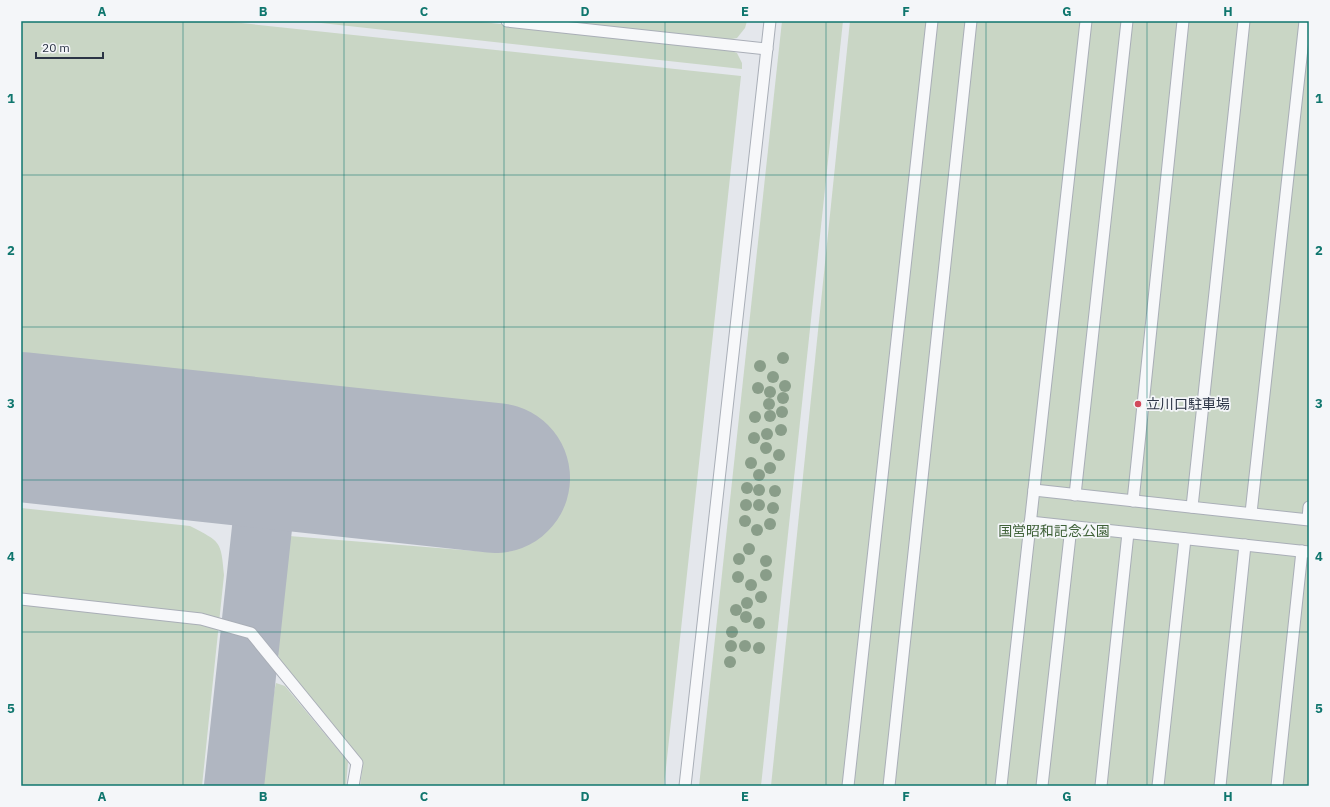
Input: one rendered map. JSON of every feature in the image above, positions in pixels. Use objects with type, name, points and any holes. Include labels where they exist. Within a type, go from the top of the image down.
[{"type":"lane","points":[[508,21],[767,49]]},
{"type":"lane","points":[[685,786],[770,21]]},
{"type":"lane","points":[[848,786],[932,21]]},
{"type":"lane","points":[[889,786],[971,21]]},
{"type":"lane","points":[[1001,786],[1086,21]]},
{"type":"lane","points":[[1076,495],[1127,21]]},
{"type":"lane","points":[[1133,501],[1183,21]]},
{"type":"lane","points":[[1192,507],[1244,21]]},
{"type":"lane","points":[[1251,513],[1305,21]]},
{"type":"lane","points":[[1034,490],[1308,519],[1309,506]]},
{"type":"lane","points":[[1030,522],[1306,551],[1277,786]]},
{"type":"lane","points":[[1042,786],[1071,527]]},
{"type":"lane","points":[[1101,786],[1128,533]]},
{"type":"lane","points":[[1158,786],[1185,539]]},
{"type":"lane","points":[[1220,786],[1245,545]]},
{"type":"lane","points":[[21,599],[201,619],[251,634],[357,763],[353,786]]},
{"type":"green space","points":[[21,21],[222,21],[741,76],[664,786],[360,786],[363,763],[280,662],[277,650],[289,536],[488,552],[504,409],[21,355]]},
{"type":"green space","points":[[303,21],[472,21],[723,48],[737,53],[742,63],[742,69]]},
{"type":"green space","points":[[555,21],[747,21],[745,28],[737,38],[727,40]]},
{"type":"green space","points":[[782,21],[843,21],[761,786],[699,786]]},
{"type":"green space","name":"国営昭和記念公園","points":[[850,21],[1309,21],[1309,786],[771,786]]},
{"type":"green space","points":[[21,508],[190,526],[208,536],[218,544],[222,555],[224,575],[202,786],[21,786]]},
{"type":"green space","points":[[276,683],[285,686],[348,762],[346,786],[263,786]]},
{"type":"taxiway","points":[[234,786],[270,454]]},
{"type":"runway","points":[[21,427],[495,478]]},
{"type":"place","name":"立川口駐車場","points":[[1138,404]]}]
